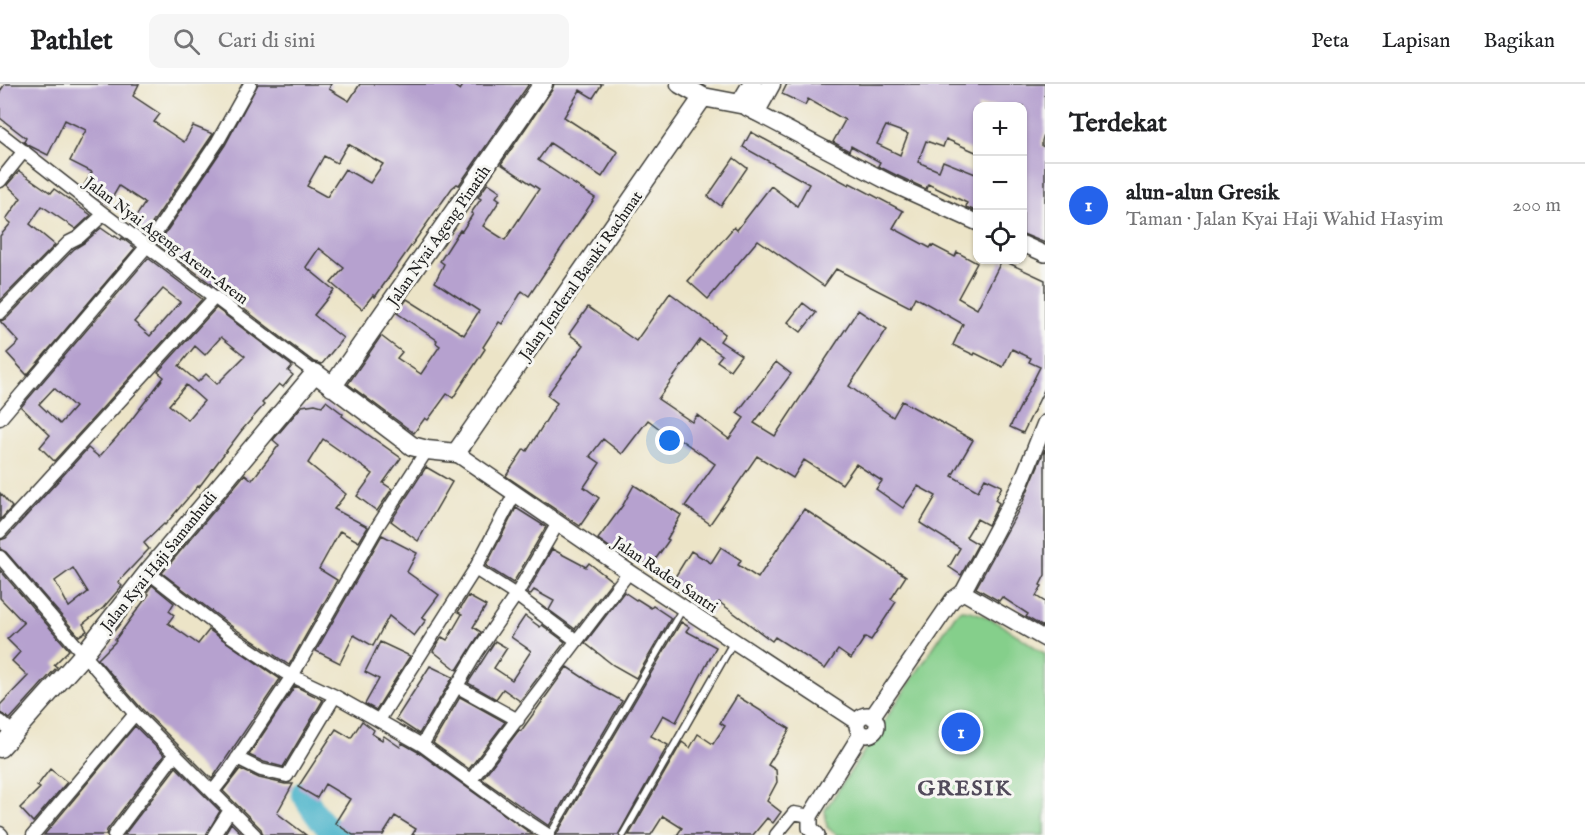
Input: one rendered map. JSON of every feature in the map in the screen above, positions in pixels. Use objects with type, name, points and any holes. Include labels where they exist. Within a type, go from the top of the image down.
[{"type":"main road","name":"Jalan Nyai Ageng Pinatih","points":[[332,387],[543,84]]},
{"type":"main road","points":[[680,84],[703,97],[748,108]]},
{"type":"main road","points":[[748,108],[752,84]]},
{"type":"main road","points":[[748,108],[771,84]]},
{"type":"main road","name":"Jalan Jenderal Basuki Rachmat","points":[[456,453],[703,97]]},
{"type":"main road","points":[[315,373],[412,446],[456,453]]},
{"type":"main road","name":"Jalan Kyai Haji Samanhudi","points":[[0,748],[6,727],[83,655],[148,572],[315,373]]},
{"type":"street","points":[[0,419],[147,246],[218,141],[250,84]]},
{"type":"street","points":[[748,108],[892,184],[973,221]]},
{"type":"street","name":"Jalan Nyai Ageng Arem-Arem","points":[[0,133],[315,373]]},
{"type":"street","points":[[0,181],[24,151]]},
{"type":"street","points":[[0,313],[69,242],[79,237],[104,214]]},
{"type":"street","points":[[1027,246],[1045,254]]},
{"type":"street","points":[[0,532],[215,297]]},
{"type":"street","points":[[817,835],[810,828],[810,816],[864,716],[873,717],[953,599],[963,592],[1021,483],[1045,423]]},
{"type":"street","points":[[213,790],[292,676],[379,524],[427,450]]},
{"type":"street","name":"Jalan Raden Santri","points":[[456,453],[859,728]]},
{"type":"street","points":[[379,720],[475,570],[515,493]]},
{"type":"street","points":[[422,745],[477,652],[516,595],[558,522]]},
{"type":"street","points":[[0,557],[135,714],[213,790],[255,835]]},
{"type":"street","points":[[475,570],[516,595],[577,641]]},
{"type":"street","points":[[148,572],[229,635],[292,676],[335,696],[422,745],[519,816],[549,835]]},
{"type":"street","points":[[471,780],[629,572]]},
{"type":"street","points":[[963,592],[1045,639]]},
{"type":"street","points":[[458,687],[518,720]]},
{"type":"street","points":[[237,758],[261,770],[287,776],[335,696]]},
{"type":"street","points":[[33,835],[135,714]]},
{"type":"street","points":[[114,835],[175,754]]},
{"type":"street","points":[[214,835],[230,810]]},
{"type":"street","points":[[776,835],[794,813],[810,816]]},
{"type":"lane","points":[[549,835],[683,608]]},
{"type":"lane","points":[[623,835],[734,641]]},
{"type":"green space","points":[[961,610],[970,611],[992,620],[1045,654],[1045,835],[837,835],[827,827],[825,810],[955,615]]},
{"type":"building","points":[[5,84],[139,84],[133,96],[160,114],[154,122],[184,142],[193,126],[213,134],[145,234],[131,224],[145,203],[119,186],[108,205],[83,187],[92,172],[70,161],[86,130],[65,120],[48,155],[30,146],[24,142],[26,138],[0,118],[0,91]]},
{"type":"building","points":[[258,84],[331,84],[329,89],[349,101],[360,84],[451,84],[460,90],[464,84],[529,84],[459,185],[452,188],[375,297],[373,295],[362,309],[331,283],[344,268],[319,248],[306,267],[334,290],[314,315],[343,338],[322,364],[314,362],[158,244],[225,145]],"holes":[[[348,144],[383,164],[370,183],[345,169],[327,197],[307,186],[324,156],[337,163]]]},
{"type":"building","points":[[554,84],[602,84],[593,98],[580,90],[564,117],[618,152],[602,177],[550,143],[538,160],[595,198],[529,296],[522,291],[502,324],[499,322],[483,347],[485,349],[453,398],[447,394],[428,420],[425,418],[414,433],[348,384],[381,336],[402,352],[397,358],[421,374],[440,346],[436,343],[437,340],[397,313],[407,299],[464,335],[479,311],[435,282],[444,264],[440,261],[473,214],[471,213],[481,199],[478,197],[488,183],[500,191],[496,197],[500,200],[483,226],[505,240],[539,189],[501,164]]},
{"type":"building","points":[[787,84],[1045,84],[1045,131],[1042,146],[1045,147],[1045,243],[1027,236],[1027,102],[973,102],[973,151],[946,139],[943,147],[926,141],[918,162],[939,171],[943,161],[973,173],[973,210],[966,207],[967,203],[928,184],[926,189],[878,166],[880,162],[851,146],[849,151],[833,142],[845,120],[808,99],[805,105],[782,94]],"holes":[[[886,126],[908,134],[900,155],[877,144]]]},
{"type":"building","points":[[751,132],[849,185],[850,183],[903,211],[893,228],[930,248],[932,245],[955,257],[957,252],[973,261],[973,264],[976,264],[958,298],[977,309],[1000,264],[1011,264],[1045,280],[1045,388],[1023,433],[1010,427],[1040,367],[1029,362],[1031,358],[1012,349],[1003,367],[953,345],[963,324],[915,297],[910,307],[836,269],[824,286],[758,240],[708,299],[688,281],[734,227],[737,230],[771,186],[797,206],[809,184],[743,147]]},
{"type":"building","points":[[734,158],[747,168],[721,206],[708,196]]},
{"type":"building","points":[[19,171],[51,193],[54,189],[91,215],[76,229],[42,206],[30,224],[55,245],[0,301],[0,236],[11,223],[6,219],[21,198],[7,185]]},
{"type":"building","points":[[101,228],[114,237],[121,240],[122,238],[135,248],[27,375],[7,353],[19,342],[0,321],[6,319],[74,249]]},
{"type":"building","points":[[148,258],[202,299],[54,461],[40,447],[50,435],[21,407]],"holes":[[[163,289],[180,302],[150,336],[134,322]],[[54,388],[75,407],[60,424],[39,404]]]},
{"type":"building","points":[[670,293],[725,334],[720,341],[741,355],[730,370],[717,361],[722,355],[700,340],[658,399],[692,422],[697,415],[729,439],[744,418],[737,413],[776,362],[791,374],[754,423],[775,436],[858,310],[887,329],[849,386],[893,417],[902,401],[973,440],[952,476],[978,491],[985,478],[1002,486],[995,500],[999,503],[988,525],[977,519],[966,537],[978,544],[961,575],[949,567],[960,548],[920,523],[936,496],[918,486],[903,508],[876,489],[882,481],[856,464],[842,484],[804,460],[793,478],[757,456],[710,524],[685,506],[715,464],[671,433],[669,436],[648,420],[622,454],[603,439],[590,456],[600,463],[584,487],[599,498],[580,526],[506,476],[524,449],[527,451],[557,403],[547,395],[584,345],[569,334],[588,307],[636,341]]},
{"type":"building","points":[[803,303],[816,313],[801,332],[788,322]]},
{"type":"building","points":[[216,308],[292,366],[288,371],[293,375],[283,387],[279,384],[262,403],[264,405],[199,487],[165,525],[144,543],[149,549],[118,582],[122,586],[103,608],[83,624],[87,631],[79,636],[6,552],[0,549],[0,540],[6,538],[88,448],[99,457],[125,428],[164,377],[158,372]],"holes":[[[221,337],[245,356],[217,384],[206,374],[198,382],[179,366],[195,346],[205,355]],[[186,385],[204,401],[188,420],[169,405]],[[73,568],[88,592],[69,607],[55,581]]]},
{"type":"building","points":[[326,401],[343,414],[342,416],[401,458],[383,483],[392,489],[377,511],[357,496],[373,474],[323,439],[308,463],[346,494],[334,509],[368,527],[359,542],[340,531],[319,569],[337,580],[289,665],[234,628],[162,573],[245,474],[252,480],[279,445],[273,440],[302,406],[315,404],[322,406]]},
{"type":"building","points":[[1045,449],[1045,575],[1036,596],[1045,602],[1045,628],[1026,617],[1028,614],[1002,597],[999,601],[976,588],[1022,504]]},
{"type":"building","points":[[426,467],[452,482],[418,541],[391,521]]},
{"type":"building","points":[[634,485],[681,515],[667,539],[669,540],[650,567],[626,551],[622,556],[598,539],[623,505]]},
{"type":"building","points":[[0,493],[12,507],[0,520]]},
{"type":"building","points":[[516,508],[546,527],[513,583],[486,566]]},
{"type":"building","points":[[804,509],[906,576],[891,599],[896,602],[871,640],[865,637],[851,659],[838,650],[825,669],[775,637],[772,641],[719,602],[711,614],[670,585],[691,551],[711,563],[721,547],[741,560],[738,565],[758,578]]},
{"type":"building","points":[[382,535],[417,553],[407,572],[439,595],[422,618],[426,620],[414,636],[389,616],[373,646],[354,635],[340,663],[316,651]]},
{"type":"building","points":[[552,549],[586,567],[589,563],[612,581],[575,629],[549,610],[554,601],[534,590],[530,595],[527,593]]},
{"type":"building","points":[[0,570],[69,650],[54,665],[57,667],[10,719],[0,713],[0,705],[28,676],[12,661],[20,652],[7,639],[24,623],[0,598]]},
{"type":"building","points":[[152,585],[174,603],[169,611],[174,615],[168,623],[198,644],[209,630],[280,679],[212,779],[141,708],[98,659],[116,641],[149,594],[147,592]]},
{"type":"building","points":[[624,592],[671,618],[636,678],[613,665],[585,643]]},
{"type":"building","points":[[468,596],[486,606],[473,627],[481,632],[457,670],[433,651],[442,637],[447,640],[462,614],[458,612]]},
{"type":"building","points":[[525,616],[565,642],[520,701],[503,689],[496,699],[468,683],[495,641],[507,648],[494,668],[512,680],[531,651],[511,637]]},
{"type":"building","points":[[681,622],[689,627],[686,631],[716,647],[676,722],[663,715],[651,736],[668,745],[618,835],[556,835]]},
{"type":"building","points":[[380,642],[410,656],[376,710],[365,704],[379,679],[365,672]]},
{"type":"building","points":[[430,666],[453,677],[419,734],[396,719]]},
{"type":"building","points":[[567,667],[622,701],[549,826],[482,779],[519,730],[521,731]]},
{"type":"building","points":[[295,686],[323,700],[283,767],[249,755]]},
{"type":"building","points":[[737,696],[790,729],[768,765],[776,770],[777,782],[767,801],[781,812],[773,823],[767,818],[753,835],[677,835],[682,828],[663,816],[651,835],[629,835],[682,742],[690,748],[698,734],[713,744],[725,726],[720,723]]},
{"type":"building","points":[[460,697],[505,722],[469,769],[433,743]]},
{"type":"building","points":[[362,721],[374,730],[372,734],[382,740],[384,736],[400,747],[402,743],[418,752],[533,835],[412,835],[416,829],[395,816],[383,835],[353,835],[335,823],[350,799],[325,784],[317,798],[298,787],[336,729],[351,738]]},
{"type":"building","points":[[135,726],[164,755],[107,830],[106,835],[44,835]]},
{"type":"building","points":[[176,767],[220,811],[206,835],[124,835]]},
{"type":"building","points":[[50,769],[67,782],[33,822],[20,808],[40,788],[37,786]]},
{"type":"building","points":[[240,769],[259,778],[293,784],[277,813],[306,835],[263,835],[261,829],[223,791]]},
{"type":"building","points":[[231,823],[243,835],[224,835]]},
{"type":"waterway","points":[[303,793],[323,823],[340,835]]},
{"type":"place","name":"alun-alun Gresik","points":[[961,732]]},
{"type":"district","name":"GRESIK","points":[[965,787]]}]
